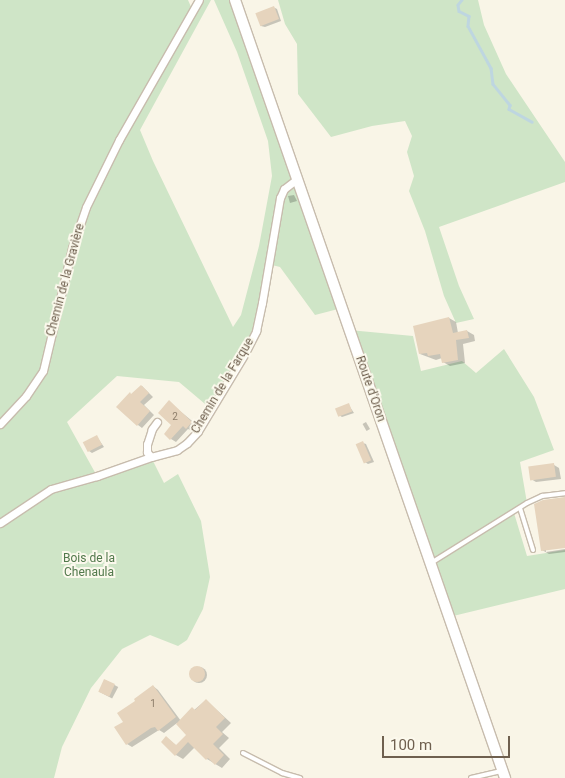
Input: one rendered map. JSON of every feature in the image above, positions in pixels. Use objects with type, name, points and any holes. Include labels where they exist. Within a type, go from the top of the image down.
[{"type":"main road","name":"Route d'Oron","points":[[235,0],[504,774]]},
{"type":"street","name":"Chemin de la Gravière","points":[[0,424],[26,396],[42,371],[72,248],[86,207],[119,140],[199,0]]},
{"type":"street","name":"Chemin de la Farque","points":[[0,523],[51,489],[97,476],[151,456],[177,450],[198,431],[248,348],[256,331],[280,198],[284,189],[297,179]]},
{"type":"street","points":[[151,456],[147,452],[147,444],[157,422]]},
{"type":"lane","points":[[431,563],[542,496],[565,493]]},
{"type":"lane","points":[[520,508],[533,550]]},
{"type":"lane","points":[[243,753],[282,773],[300,778]]},
{"type":"lane","points":[[471,778],[504,774]]},
{"type":"green space","name":"Bois de la Chenaula","points":[[0,0],[188,0],[192,9],[199,0],[211,0],[140,130],[233,327],[241,315],[259,246],[272,176],[268,141],[237,52],[214,0],[235,0],[342,308],[315,315],[280,267],[268,264],[256,331],[211,409],[179,382],[117,376],[67,422],[97,476],[151,457],[164,483],[178,474],[201,521],[210,577],[203,609],[187,640],[178,646],[150,635],[122,649],[91,688],[62,747],[54,778],[0,778]]},
{"type":"green space","points":[[278,0],[478,0],[484,25],[506,74],[565,162],[565,182],[439,227],[459,286],[474,319],[456,323],[444,296],[425,231],[409,191],[414,176],[407,152],[412,136],[405,121],[372,126],[331,137],[298,94],[297,44],[285,24]]},
{"type":"green space","points":[[349,330],[413,336],[421,371],[462,361],[476,373],[504,349],[534,397],[554,450],[520,462],[527,503],[514,513],[527,556],[565,550],[565,589],[449,617]]},
{"type":"building","points":[[274,6],[279,19],[260,26],[255,13]]},
{"type":"building","points":[[449,317],[453,333],[467,330],[469,338],[456,340],[458,360],[442,363],[440,354],[428,356],[427,353],[419,354],[413,326]]},
{"type":"building","points":[[141,385],[149,393],[140,402],[150,411],[137,426],[116,407],[130,392],[131,394]]},
{"type":"building","points":[[169,400],[192,422],[186,429],[183,426],[170,440],[164,434],[171,425],[158,413]]},
{"type":"building","points":[[349,403],[352,411],[338,417],[335,408]]},
{"type":"building","points":[[97,435],[102,445],[88,452],[83,442]]},
{"type":"building","points":[[363,441],[371,460],[364,463],[356,444]]},
{"type":"building","points":[[554,463],[556,477],[530,480],[528,467]]},
{"type":"building","points":[[565,497],[565,548],[541,551],[534,504],[543,500]]},
{"type":"building","points":[[194,666],[200,666],[205,671],[203,680],[194,682],[189,677],[189,671]]},
{"type":"building","points":[[104,679],[115,684],[109,697],[98,692]]},
{"type":"building","points":[[153,685],[176,717],[158,731],[155,727],[151,728],[126,745],[114,727],[123,722],[117,713],[135,701],[134,699]]},
{"type":"building","points":[[206,699],[225,718],[216,727],[223,734],[213,744],[224,755],[215,765],[208,758],[206,760],[188,742],[175,756],[161,742],[166,736],[176,745],[186,735],[176,724],[192,707],[195,710]]},
{"type":"waterway","points":[[462,0],[458,5],[459,11],[469,16],[468,26],[491,68],[493,84],[510,105],[509,109],[532,122]]}]
